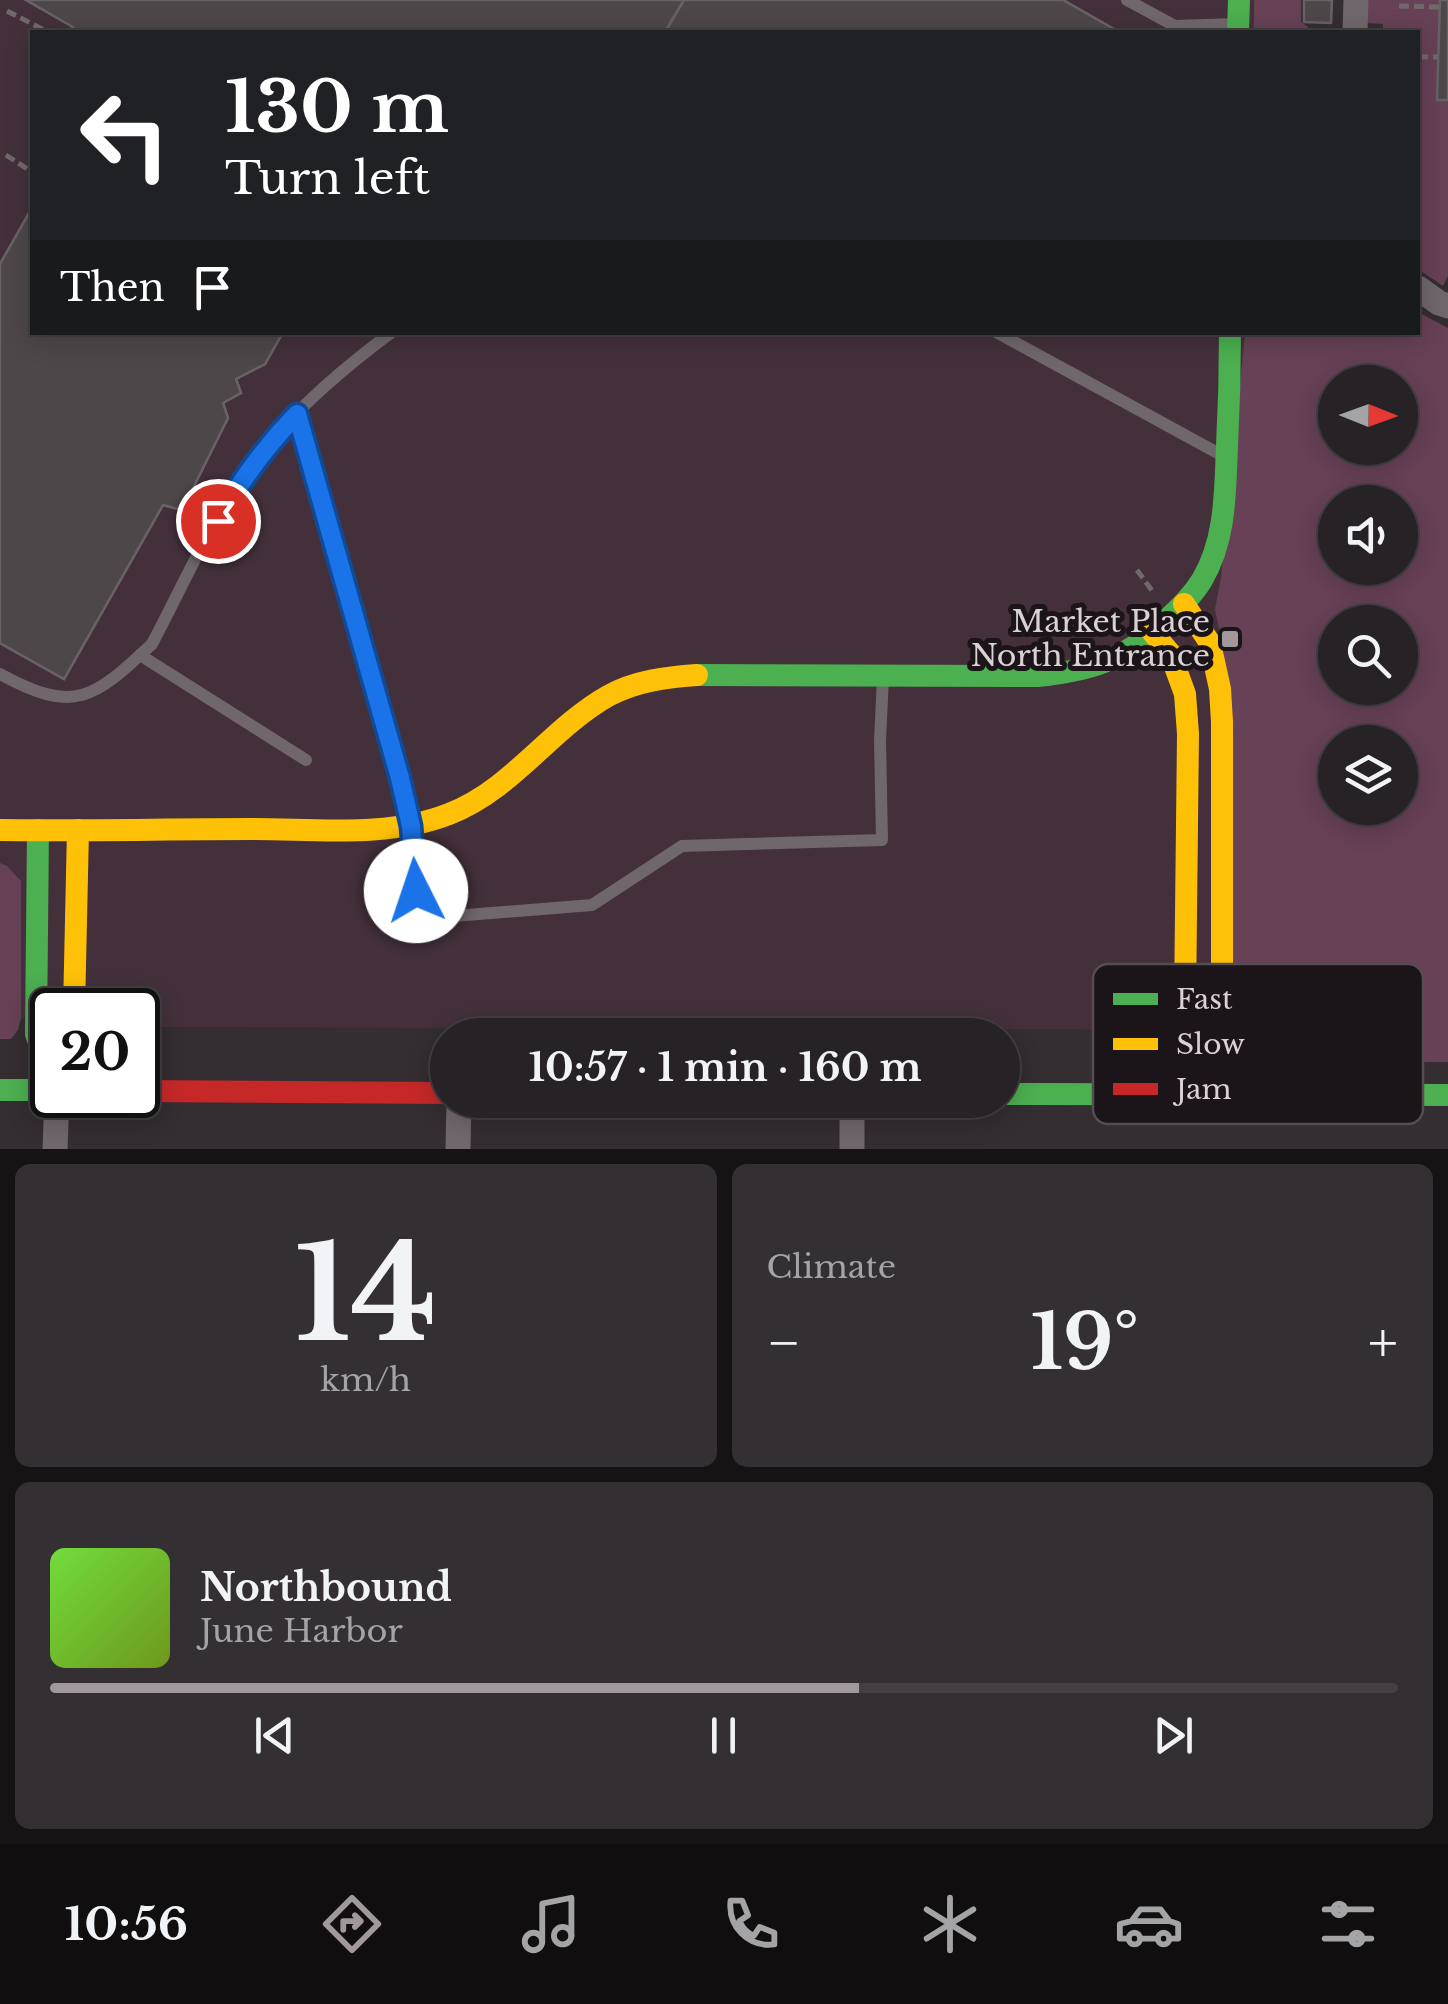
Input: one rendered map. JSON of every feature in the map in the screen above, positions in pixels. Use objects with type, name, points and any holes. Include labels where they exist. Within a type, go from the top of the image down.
[{"type":"street","points":[[1238,28],[1239,0]]},
{"type":"street","points":[[1355,30],[1356,0]]},
{"type":"street","points":[[1420,289],[1448,306]]},
{"type":"street","points":[[0,830],[411,826],[446,816],[487,797],[584,712],[609,696],[650,680],[703,675],[1037,676],[1071,673],[1112,662],[1153,633],[1184,604],[1205,574],[1217,544],[1224,513],[1230,335]]},
{"type":"street","points":[[1184,604],[1210,643],[1220,689],[1222,964]]},
{"type":"street","points":[[1153,633],[1170,653],[1185,694],[1185,964]]},
{"type":"street","points":[[36,988],[38,830]]},
{"type":"street","points":[[74,988],[78,830]]},
{"type":"street","points":[[0,1090],[30,1092]]},
{"type":"street","points":[[160,1091],[430,1093]]},
{"type":"street","points":[[1020,1094],[1093,1094]]},
{"type":"street","points":[[1423,1095],[1448,1095]]},
{"type":"street","points":[[55,1118],[55,1149]]},
{"type":"street","points":[[458,1149],[459,1118]]},
{"type":"street","points":[[852,1118],[852,1149]]},
{"type":"lane","points":[[1127,0],[1174,29],[1238,28]]},
{"type":"lane","points":[[0,674],[51,696],[90,694],[108,683],[152,644],[221,514],[267,446],[326,383],[388,335]]},
{"type":"lane","points":[[1002,335],[1227,458]]},
{"type":"lane","points":[[297,414],[400,778],[411,826],[417,919],[592,905],[682,846],[882,840],[883,677]]},
{"type":"lane","points":[[140,655],[306,760]]},
{"type":"path","points":[[1400,6],[1440,7]]},
{"type":"path","points":[[7,11],[44,30]]},
{"type":"path","points":[[1420,57],[1438,57]]},
{"type":"path","points":[[6,154],[30,171]]},
{"type":"shaded area","points":[[0,0],[1285,0],[1284,30],[30,30],[30,335],[1278,335],[1266,964],[1093,964],[1093,1030],[1020,1029],[1020,1018],[430,1018],[430,1028],[160,1027],[160,988],[30,988],[30,1017],[0,1026]]},
{"type":"shaded area","points":[[1254,0],[1301,0],[1301,22],[1308,30],[1254,30]]},
{"type":"shaded area","points":[[1365,0],[1448,0],[1448,276],[1443,286],[1420,270],[1420,30],[1383,30],[1383,24],[1363,23]]},
{"type":"shaded area","points":[[1420,313],[1448,328],[1448,1062],[1423,1062],[1423,964],[1231,964],[1224,654],[1215,609],[1245,335],[1420,335]]},
{"type":"shaded area","points":[[0,863],[21,881],[21,1018],[11,1039],[0,1039]]},
{"type":"building","points":[[26,0],[1063,0],[1116,30],[71,30],[73,27]]},
{"type":"building","points":[[26,0],[684,0],[666,30],[71,30],[73,27]]},
{"type":"building","points":[[684,0],[1063,0],[1116,30],[666,30]]},
{"type":"building","points":[[1304,0],[1332,0],[1331,23],[1304,22]]},
{"type":"building","points":[[1440,0],[1448,0],[1448,100],[1437,100]]},
{"type":"building","points":[[30,212],[30,335],[281,335],[265,364],[236,379],[241,393],[223,403],[228,418],[182,510],[163,505],[64,679],[0,643],[0,264]]},
{"type":"building","points":[[30,212],[30,335],[281,335],[265,364],[236,379],[241,393],[223,403],[228,418],[182,510],[163,505],[64,679],[0,643],[0,264]]},
{"type":"traffic: fast","points":[[1238,30],[1239,0]]},
{"type":"traffic: fast","points":[[697,675],[1037,676],[1072,671],[1118,656],[1147,637],[1183,604],[1202,580],[1216,549],[1225,498],[1230,335]]},
{"type":"traffic: fast","points":[[36,988],[38,830]]},
{"type":"traffic: fast","points":[[0,1090],[30,1090]]},
{"type":"traffic: fast","points":[[1020,1094],[1093,1094]]},
{"type":"traffic: fast","points":[[1423,1095],[1448,1095]]},
{"type":"traffic: slow","points":[[1184,604],[1210,643],[1220,689],[1222,964]]},
{"type":"traffic: slow","points":[[1153,633],[1170,653],[1185,694],[1185,964]]},
{"type":"traffic: slow","points":[[0,830],[352,830],[426,822],[493,790],[608,696],[651,681],[697,675]]},
{"type":"traffic: slow","points":[[74,988],[78,830]]},
{"type":"traffic: jam","points":[[160,1091],[430,1093]]},
{"type":"place","name":"Market Place North Entrance","points":[[1230,639]]},
{"type":"route","points":[[218,521],[250,468],[297,414],[400,778],[411,826],[416,891]]}]
